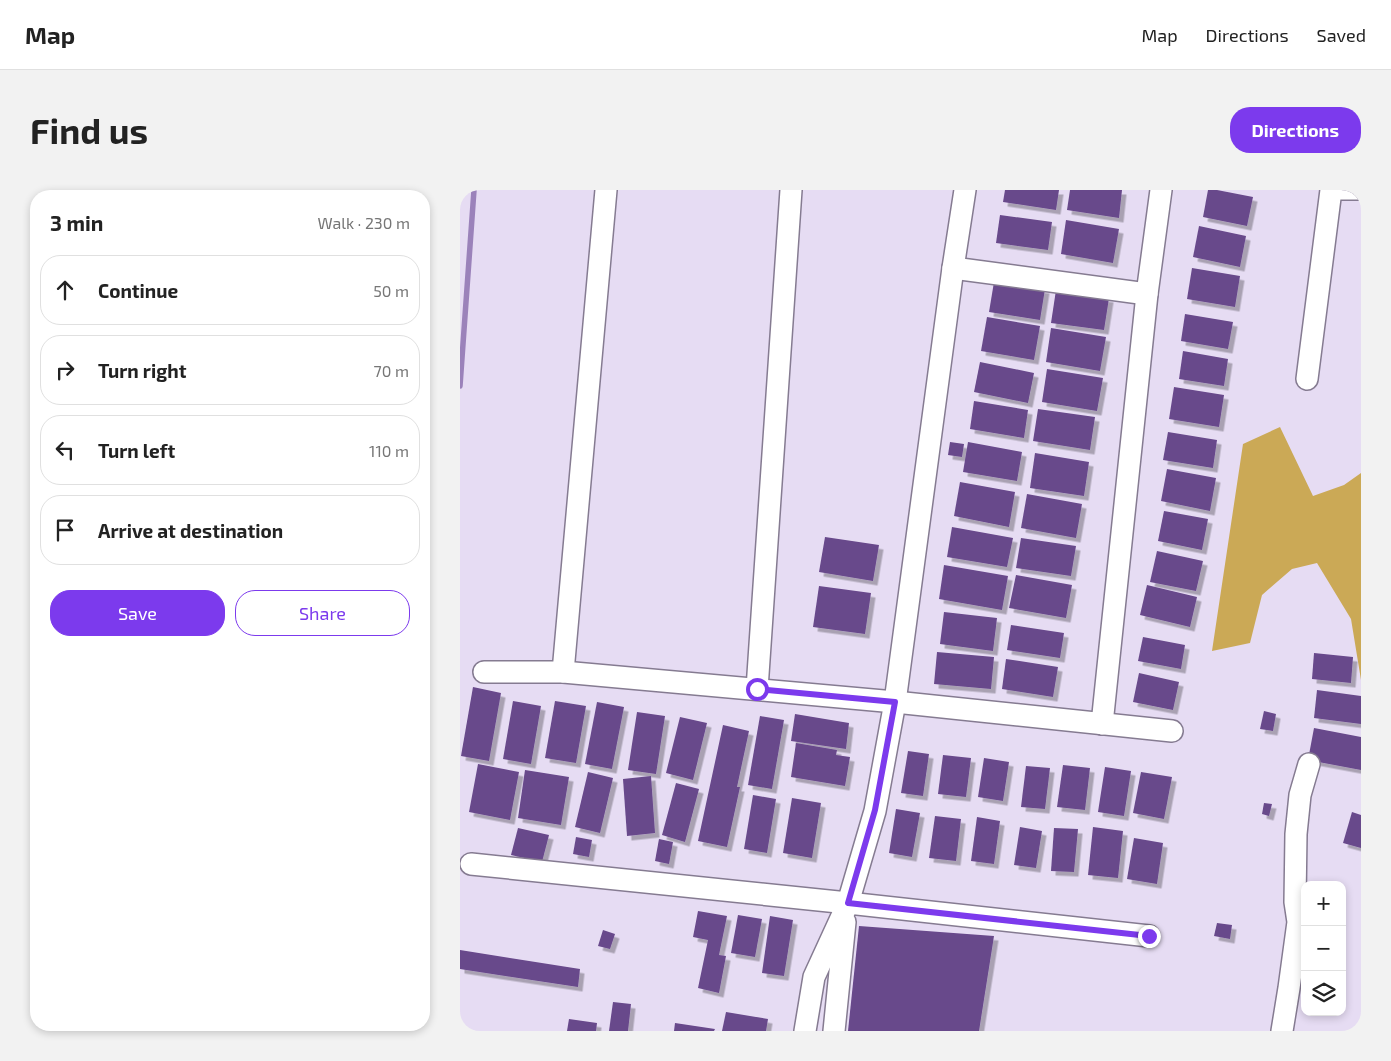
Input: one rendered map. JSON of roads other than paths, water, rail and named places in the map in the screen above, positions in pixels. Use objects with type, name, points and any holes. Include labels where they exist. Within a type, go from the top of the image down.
[{"type":"street","points":[[563,672],[606,190]]},
{"type":"street","points":[[757,689],[791,190]]},
{"type":"street","points":[[805,1031],[814,977],[848,903],[875,810],[895,702],[965,190]]},
{"type":"street","points":[[1102,724],[1147,294],[1161,190]]},
{"type":"street","points":[[1307,378],[1330,192]]},
{"type":"street","points":[[953,268],[1147,294]]},
{"type":"street","points":[[484,672],[563,672],[895,702],[1172,731]]},
{"type":"street","points":[[1282,1031],[1298,922],[1296,902],[1296,834],[1300,795],[1309,764]]},
{"type":"street","points":[[472,864],[1149,936]]},
{"type":"street","points":[[834,1031],[848,903]]},
{"type":"lane","points":[[1330,192],[1361,194]]},
{"type":"waterway","points":[[460,386],[474,190]]}]
